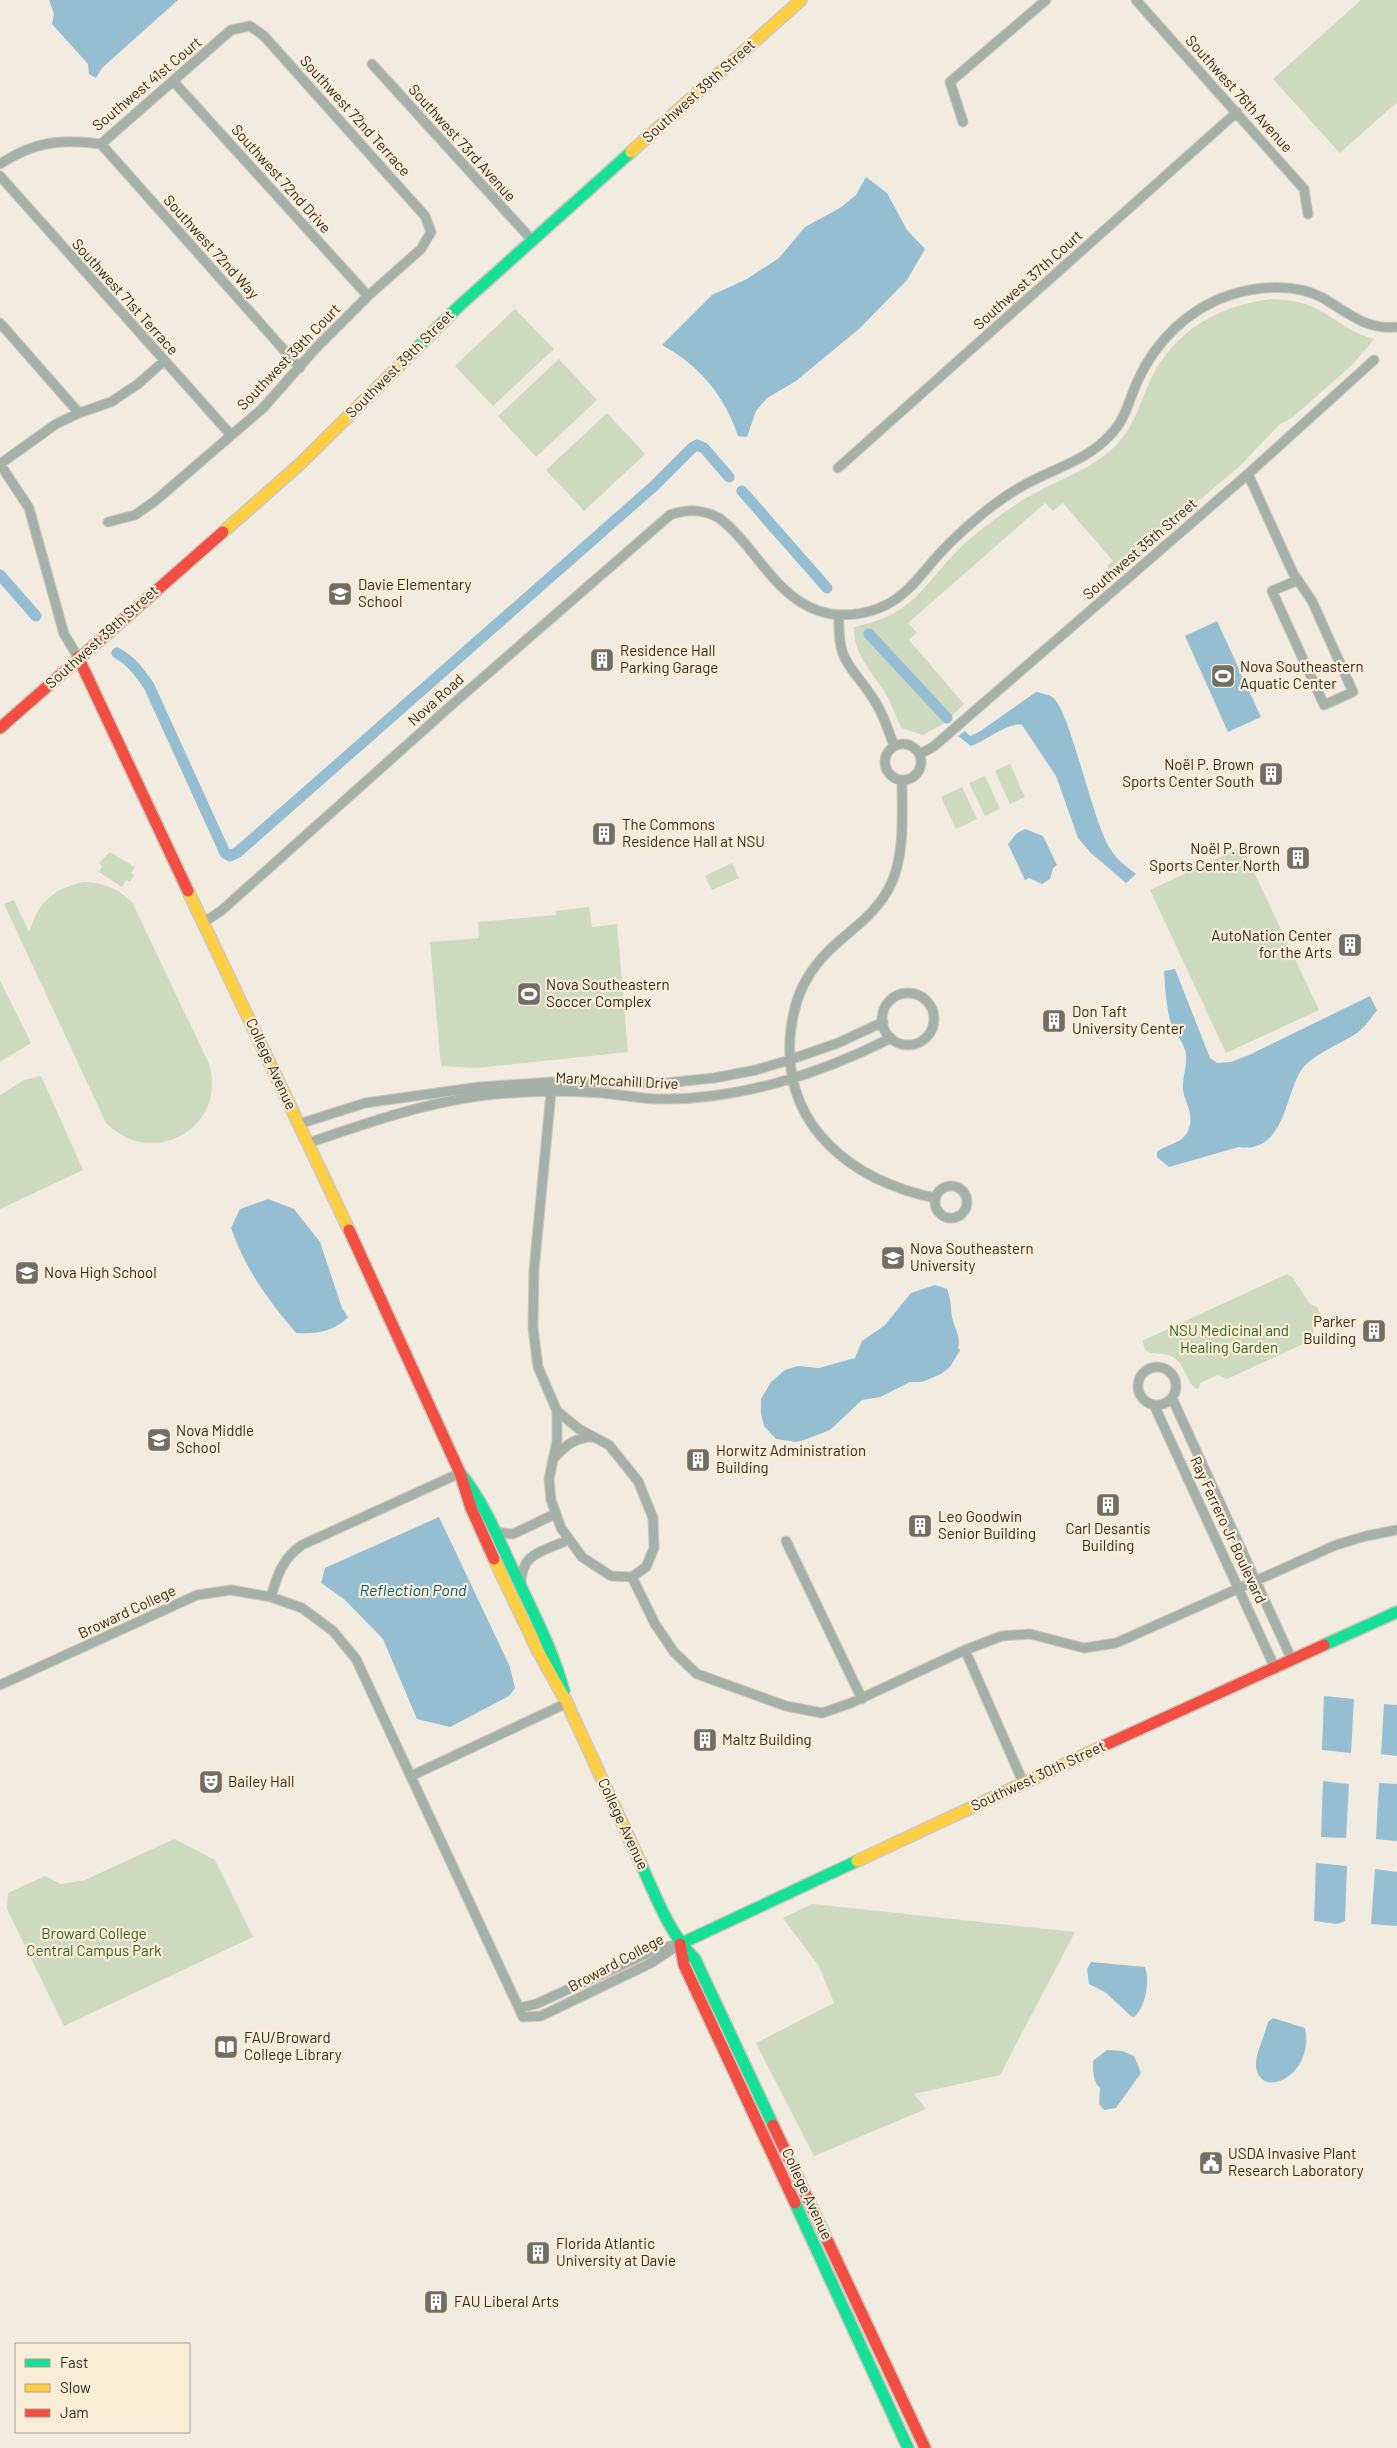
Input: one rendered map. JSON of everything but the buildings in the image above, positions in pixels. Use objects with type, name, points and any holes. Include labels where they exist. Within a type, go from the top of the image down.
[{"type":"street","name":"Southwest 39th Street","points":[[0,728],[78,657],[300,464],[457,308],[801,0]]},
{"type":"street","points":[[963,122],[950,82],[1046,0]]},
{"type":"street","name":"Southwest 76th Avenue","points":[[1136,0],[1304,189],[1308,214]]},
{"type":"street","name":"Southwest 41st Court","points":[[0,164],[17,153],[45,142],[75,141],[101,144],[231,30],[250,26]]},
{"type":"street","name":"Southwest 72nd Terrace","points":[[250,26],[264,36],[425,216],[431,232]]},
{"type":"street","name":"Southwest 73rd Avenue","points":[[372,64],[532,240]]},
{"type":"street","name":"Southwest 72nd Drive","points":[[173,81],[368,296]]},
{"type":"street","name":"Southwest 37th Court","points":[[838,468],[1237,112]]},
{"type":"street","name":"Southwest 72nd Way","points":[[101,144],[300,368]]},
{"type":"street","name":"Southwest 71st Terrace","points":[[0,176],[164,362],[231,434]]},
{"type":"street","name":"Southwest 39th Court","points":[[108,522],[135,515],[155,501],[176,485],[231,434],[263,408],[316,348],[368,296],[422,249],[431,232]]},
{"type":"street","points":[[894,746],[878,706],[843,658],[839,647],[839,614],[874,610],[888,604],[908,589],[943,550],[986,511],[1032,481],[1084,457],[1100,445],[1113,433],[1124,415],[1136,382],[1155,350],[1181,322],[1212,302],[1248,290],[1286,288],[1304,291],[1321,298],[1354,319],[1368,325],[1397,327]]},
{"type":"street","points":[[0,323],[79,412]]},
{"type":"street","name":"Southwest 35th Street","points":[[920,754],[933,747],[1248,474],[1374,360]]},
{"type":"street","points":[[78,657],[64,634],[29,508],[0,464],[17,450],[56,424],[79,412],[112,402],[138,384],[164,362]]},
{"type":"street","points":[[1248,474],[1298,580],[1312,601],[1353,692],[1324,705],[1272,591],[1298,580]]},
{"type":"street","name":"Nova Road","points":[[204,922],[221,911],[662,520],[678,512],[693,510],[712,514],[725,522],[797,600],[817,610],[839,614]]},
{"type":"street","name":"College Avenue","points":[[78,657],[308,1143],[460,1473],[464,1495],[511,1598],[547,1671],[567,1702],[673,1933],[680,1944],[695,1959],[925,2448]]},
{"type":"street","points":[[906,744],[912,746],[920,754],[921,766],[919,772],[914,777],[902,780],[892,776],[885,766],[886,755],[894,746],[906,744]]},
{"type":"street","points":[[902,780],[901,841],[892,881],[871,915],[829,949],[802,987],[791,1025],[789,1060],[793,1078],[811,1124],[835,1151],[876,1180],[899,1189],[935,1198]]},
{"type":"street","points":[[904,993],[920,995],[931,1006],[934,1014],[932,1029],[921,1041],[906,1044],[891,1038],[883,1022],[885,1006],[897,995],[904,993]]},
{"type":"street","name":"Mary Mccahill Drive","points":[[299,1124],[365,1103],[506,1084],[552,1082],[665,1083],[739,1073],[789,1060],[838,1042],[883,1022]]},
{"type":"street","name":"Mary Mccahill Drive","points":[[308,1143],[393,1114],[479,1096],[551,1091],[654,1099],[680,1098],[743,1090],[793,1078],[854,1056],[891,1038]]},
{"type":"street","points":[[552,1082],[534,1270],[533,1328],[538,1367],[558,1411],[557,1440],[549,1486],[555,1514],[568,1540],[582,1557],[612,1576],[632,1577],[646,1567],[654,1548],[653,1518],[638,1481],[621,1457],[609,1445],[593,1437],[558,1411]]},
{"type":"street","points":[[391,1099],[393,1114]]},
{"type":"street","points":[[1161,1367],[1172,1374],[1177,1386],[1172,1398],[1161,1404],[1154,1405],[1144,1399],[1138,1389],[1140,1377],[1148,1369],[1161,1367]]},
{"type":"street","name":"Ray Ferrero Jr Boulevard","points":[[1172,1398],[1292,1660]]},
{"type":"street","name":"Ray Ferrero Jr Boulevard","points":[[1154,1405],[1240,1588],[1275,1668]]},
{"type":"street","points":[[554,1458],[569,1443],[584,1437],[593,1437]]},
{"type":"street","points":[[271,1598],[286,1557],[302,1544],[460,1473]]},
{"type":"street","name":"College Avenue","points":[[460,1473],[475,1489],[522,1588],[558,1666],[567,1702]]},
{"type":"street","points":[[495,1532],[513,1534],[555,1514]]},
{"type":"street","points":[[632,1577],[655,1624],[674,1652],[698,1674],[786,1706],[822,1713],[862,1698],[965,1650],[1002,1636],[1015,1634],[1045,1637],[1084,1648],[1108,1645],[1336,1545],[1366,1536],[1397,1530]]},
{"type":"street","points":[[522,1588],[522,1572],[528,1560],[568,1540]]},
{"type":"street","points":[[786,1541],[862,1698]]},
{"type":"street","name":"Broward College","points":[[0,1685],[197,1594],[231,1590],[271,1598],[302,1608],[318,1618],[345,1644],[356,1659],[521,2013],[536,2004],[657,1948],[680,1944]]},
{"type":"street","name":"Southwest 30th Street","points":[[680,1944],[1024,1782],[1397,1612]]},
{"type":"street","points":[[965,1650],[1024,1782]]},
{"type":"street","points":[[411,1776],[567,1702]]},
{"type":"street","name":"College Avenue","points":[[680,1944],[684,1964],[908,2448]]},
{"type":"green space","points":[[1361,0],[1397,0],[1397,102],[1340,153],[1273,79]]},
{"type":"green space","points":[[1272,299],[1294,301],[1310,306],[1350,329],[1374,339],[1351,366],[1293,417],[1279,425],[1240,466],[1172,523],[1160,536],[1115,575],[1107,566],[1113,561],[1063,503],[1053,511],[1045,503],[908,623],[917,633],[909,640],[964,704],[943,724],[923,735],[901,728],[887,696],[860,655],[854,627],[874,622],[904,607],[915,598],[960,548],[987,525],[1030,496],[1084,469],[1108,452],[1125,435],[1160,363],[1171,348],[1185,335],[1216,314],[1252,302]]},
{"type":"green space","points":[[515,309],[554,349],[493,406],[455,366]]},
{"type":"green space","points":[[559,359],[597,400],[536,457],[498,416]]},
{"type":"green space","points":[[607,413],[645,454],[584,511],[546,470]]},
{"type":"green space","points":[[1010,764],[1025,797],[1010,804],[995,771]]},
{"type":"green space","points":[[985,776],[1000,809],[985,816],[969,783]]},
{"type":"green space","points":[[962,787],[977,819],[956,829],[941,797]]},
{"type":"green space","points":[[1242,847],[1319,1010],[1226,1053],[1150,890]]},
{"type":"green space","points":[[110,852],[135,867],[131,873],[134,875],[130,882],[126,880],[122,887],[99,872],[102,866],[99,863]]},
{"type":"green space","points":[[732,863],[739,878],[712,890],[705,876]]},
{"type":"green space","points":[[83,882],[97,883],[110,887],[122,893],[132,902],[209,1064],[212,1087],[207,1107],[197,1123],[182,1135],[164,1142],[144,1143],[124,1137],[106,1123],[4,904],[14,900],[29,932],[42,905],[54,893]]},
{"type":"green space","name":"Nova Southeastern Soccer Complex","points":[[589,907],[592,927],[617,924],[628,1052],[478,1068],[441,1066],[430,942],[479,938],[478,922],[556,915],[556,911]]},
{"type":"green space","points":[[0,981],[31,1043],[0,1062]]},
{"type":"green space","points":[[41,1076],[83,1170],[0,1209],[0,1095],[24,1080]]},
{"type":"green space","name":"NSU Medicinal and Healing Garden","points":[[1287,1274],[1292,1277],[1310,1304],[1317,1307],[1321,1315],[1313,1324],[1314,1339],[1227,1379],[1218,1375],[1200,1383],[1199,1388],[1196,1389],[1177,1360],[1173,1357],[1146,1351],[1142,1341]]},
{"type":"green space","name":"Broward College Central Campus Park","points":[[174,1839],[215,1860],[253,1937],[64,2026],[7,1909],[8,1893],[45,1876],[61,1884],[85,1880]]},
{"type":"green space","points":[[812,1904],[1075,1932],[1000,2075],[914,2094],[926,2109],[814,2156],[756,2043],[834,2003],[819,1966],[783,1918]]},
{"type":"water","points":[[49,0],[178,0],[102,68],[96,78],[89,74],[88,64],[52,24],[54,14]]},
{"type":"water","points":[[866,177],[887,193],[907,230],[925,249],[907,280],[860,328],[796,381],[767,398],[756,411],[747,437],[738,436],[726,408],[709,383],[688,362],[662,345],[712,295],[747,279],[779,258],[805,227],[840,208],[856,195]]},
{"type":"water","name":"Nova Southeastern Aquatic Center","points":[[1217,621],[1261,717],[1228,732],[1185,636]]},
{"type":"water","points":[[1036,692],[1051,696],[1058,704],[1066,720],[1104,836],[1116,857],[1136,874],[1126,883],[1091,853],[1078,838],[1056,776],[1022,725],[1011,726],[971,746],[958,736],[965,731],[970,736],[979,732]]},
{"type":"water","points":[[1025,829],[1043,836],[1057,865],[1053,868],[1050,879],[1042,884],[1029,878],[1025,880],[1008,844],[1017,833]]},
{"type":"water","points":[[1175,969],[1210,1058],[1217,1063],[1231,1062],[1249,1055],[1370,996],[1377,1010],[1357,1033],[1318,1055],[1305,1066],[1295,1083],[1280,1122],[1274,1133],[1265,1142],[1254,1147],[1239,1147],[1169,1167],[1157,1157],[1157,1152],[1182,1139],[1190,1125],[1189,1109],[1183,1090],[1185,1050],[1171,1022],[1166,994],[1164,971]]},
{"type":"water","points":[[268,1199],[294,1209],[320,1242],[342,1308],[348,1317],[337,1326],[324,1331],[296,1333],[267,1296],[251,1271],[231,1228],[240,1209]]},
{"type":"water","points":[[935,1285],[947,1289],[953,1321],[959,1337],[958,1348],[960,1350],[950,1367],[941,1374],[922,1382],[910,1382],[880,1397],[862,1400],[830,1430],[804,1440],[796,1442],[776,1439],[764,1426],[761,1413],[761,1399],[771,1382],[785,1370],[798,1366],[819,1368],[855,1358],[862,1341],[884,1326],[911,1293]]},
{"type":"water","name":"Reflection Pond","points":[[439,1517],[510,1667],[515,1688],[509,1696],[450,1727],[417,1719],[383,1639],[344,1599],[321,1583],[325,1568]]},
{"type":"water","points":[[1324,1696],[1354,1699],[1351,1753],[1322,1750]]},
{"type":"water","points":[[1384,1704],[1397,1705],[1397,1756],[1381,1754]]},
{"type":"water","points":[[1323,1781],[1349,1784],[1346,1838],[1321,1837]]},
{"type":"water","points":[[1379,1783],[1397,1784],[1397,1841],[1376,1839]]},
{"type":"water","points":[[1316,1863],[1347,1866],[1345,1921],[1337,1924],[1314,1921]]},
{"type":"water","points":[[1375,1869],[1397,1872],[1397,1926],[1371,1924]]},
{"type":"water","points":[[1091,1962],[1145,1967],[1147,1979],[1146,1993],[1138,2013],[1134,2017],[1105,1992],[1089,1984],[1087,1969]]},
{"type":"water","points":[[1273,2018],[1305,2028],[1306,2045],[1302,2059],[1295,2070],[1286,2078],[1276,2082],[1267,2082],[1260,2077],[1256,2062],[1268,2022]]},
{"type":"water","points":[[1107,2050],[1122,2051],[1134,2056],[1141,2073],[1116,2108],[1104,2110],[1099,2104],[1100,2088],[1093,2072],[1093,2061]]},
{"type":"waterway","points":[[117,653],[131,663],[149,686],[225,853],[230,856],[238,852],[654,486],[692,448],[697,445],[704,448],[729,477]]},
{"type":"waterway","points":[[742,491],[827,588]]},
{"type":"waterway","points":[[0,575],[36,616]]},
{"type":"waterway","points":[[869,634],[947,718]]},
{"type":"traffic: fast","points":[[399,366],[457,308],[631,152]]},
{"type":"traffic: fast","points":[[460,1473],[477,1497],[497,1535],[536,1617],[564,1691]]},
{"type":"traffic: fast","points":[[1324,1645],[1397,1612]]},
{"type":"traffic: fast","points":[[680,1944],[857,1861]]},
{"type":"traffic: fast","points":[[640,1862],[670,1925],[695,1959],[773,2125]]},
{"type":"traffic: fast","points":[[795,2203],[908,2448]]},
{"type":"traffic: slow","points":[[631,152],[801,0]]},
{"type":"traffic: slow","points":[[223,532],[300,464],[399,366]]},
{"type":"traffic: slow","points":[[188,891],[349,1230]]},
{"type":"traffic: slow","points":[[494,1559],[538,1651],[567,1703],[640,1862]]},
{"type":"traffic: slow","points":[[857,1861],[1103,1746]]},
{"type":"traffic: jam","points":[[0,728],[223,532]]},
{"type":"traffic: jam","points":[[78,657],[188,891]]},
{"type":"traffic: jam","points":[[349,1230],[460,1473],[471,1508],[494,1559]]},
{"type":"traffic: jam","points":[[1103,1746],[1324,1645]]},
{"type":"traffic: jam","points":[[680,1944],[684,1965],[795,2203]]},
{"type":"traffic: jam","points":[[773,2125],[925,2448]]},
{"type":"place","name":"Davie Elementary School","points":[[340,594]]},
{"type":"place","name":"Residence Hall Parking Garage","points":[[602,660]]},
{"type":"place","name":"Nova Southeastern Aquatic Center","points":[[1223,676]]},
{"type":"place","name":"Noël P. Brown Sports Center South","points":[[1271,774]]},
{"type":"place","name":"The Commons Residence Hall at NSU","points":[[604,834]]},
{"type":"place","name":"Noël P. Brown Sports Center North","points":[[1298,858]]},
{"type":"place","name":"AutoNation Center for the Arts","points":[[1350,945]]},
{"type":"place","name":"Nova Southeastern Soccer Complex","points":[[529,994]]},
{"type":"place","name":"Don Taft University Center","points":[[1054,1021]]},
{"type":"place","name":"Nova Southeastern University","points":[[893,1258]]},
{"type":"place","name":"Nova High School","points":[[27,1273]]},
{"type":"place","name":"Parker Building","points":[[1374,1331]]},
{"type":"place","name":"Nova Middle School","points":[[159,1440]]},
{"type":"place","name":"Horwitz Administration Building","points":[[698,1460]]},
{"type":"place","name":"Carl Desantis Building","points":[[1108,1505]]},
{"type":"place","name":"Leo Goodwin Senior Building","points":[[920,1526]]},
{"type":"place","name":"Maltz Building","points":[[705,1740]]},
{"type":"place","name":"Bailey Hall","points":[[211,1782]]},
{"type":"place","name":"FAU/Broward College Library","points":[[226,2047]]},
{"type":"place","name":"USDA Invasive Plant Research Laboratory","points":[[1211,2163]]},
{"type":"place","name":"Florida Atlantic University at Davie","points":[[538,2253]]},
{"type":"place","name":"FAU Liberal Arts","points":[[436,2302]]}]
